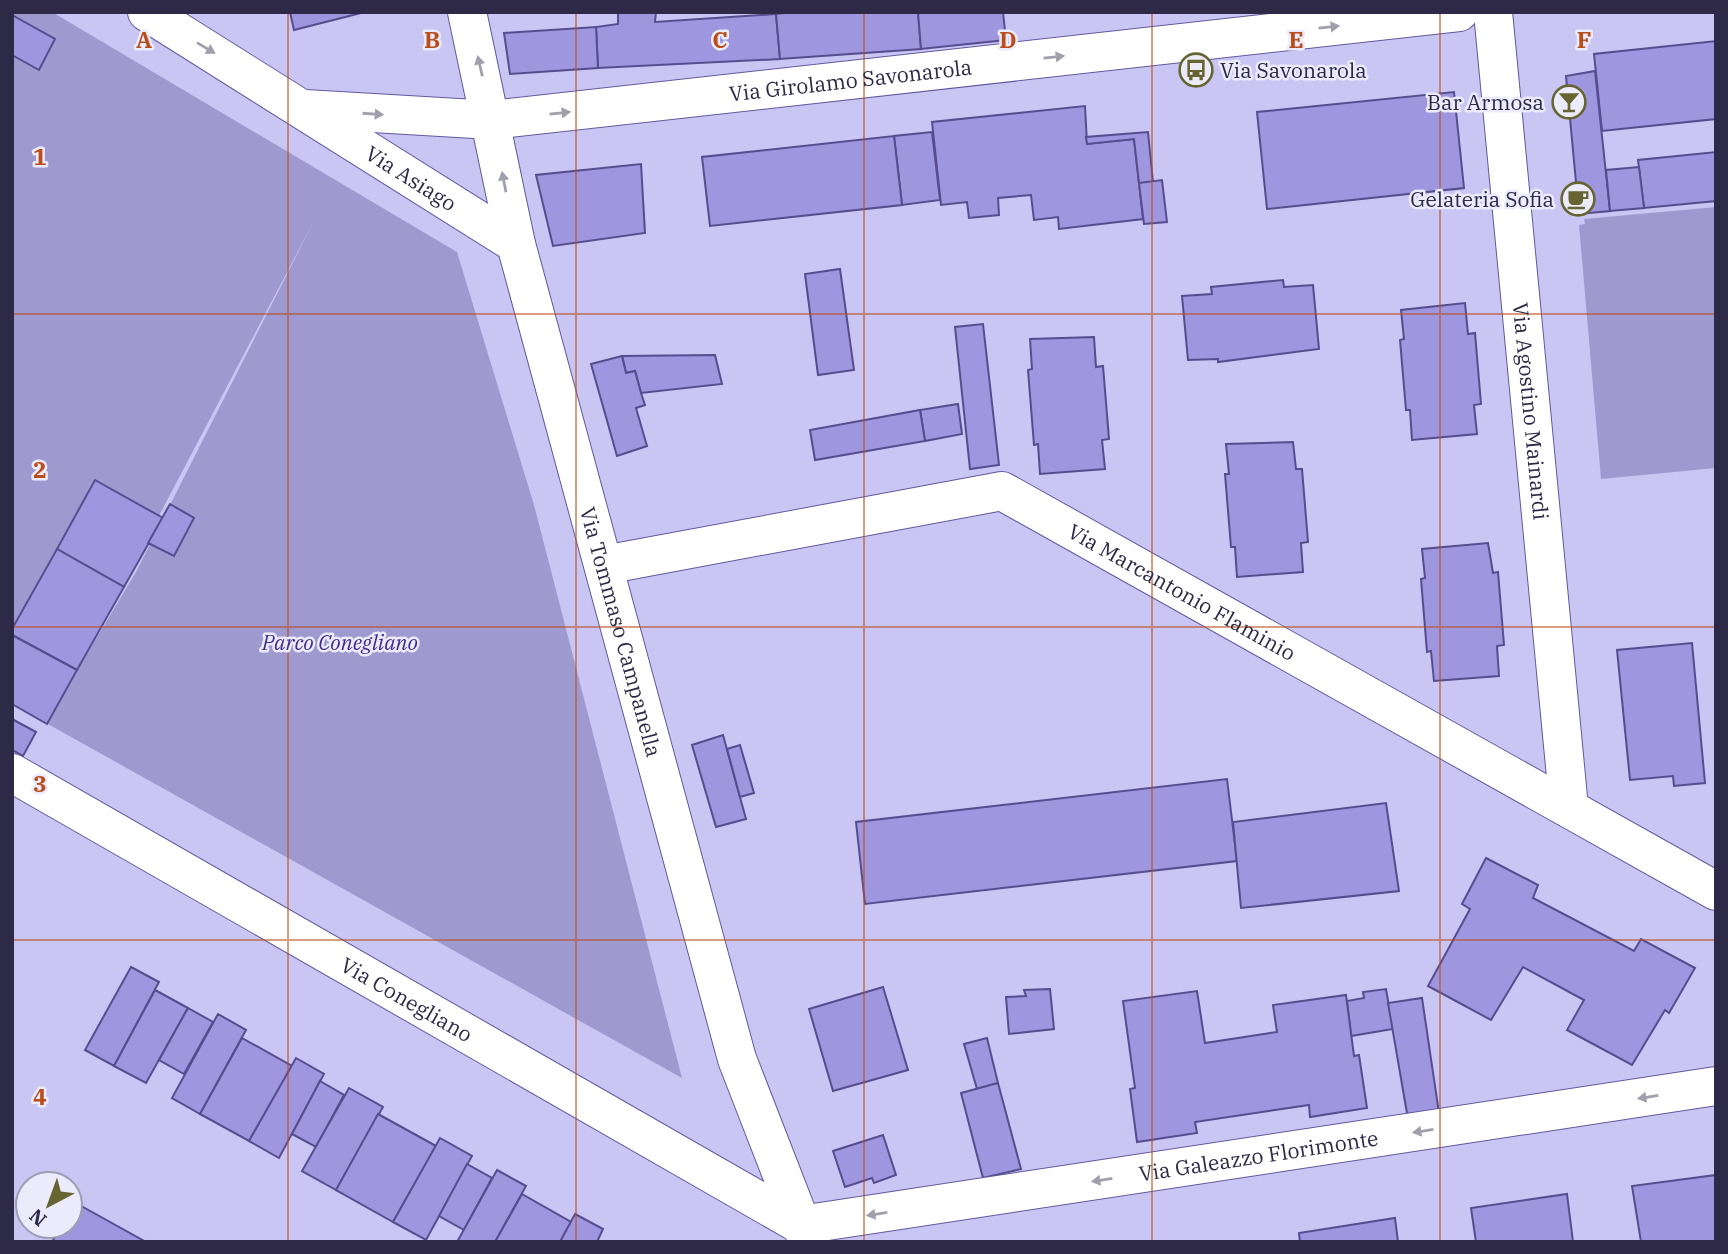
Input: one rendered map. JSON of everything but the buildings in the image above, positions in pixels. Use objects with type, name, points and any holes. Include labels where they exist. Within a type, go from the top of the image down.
[{"type":"street","name":"Via Asiago","points":[[148,12],[516,244]]},
{"type":"street","name":"Via Tommaso Campanella","points":[[467,12],[492,120],[516,244],[737,1059],[805,1233]]},
{"type":"street","name":"Via Girolamo Savonarola","points":[[492,120],[1459,12]]},
{"type":"street","name":"Via Agostino Mainardi","points":[[1493,12],[1569,808]]},
{"type":"street","name":"Via Asiago","points":[[305,109],[492,120]]},
{"type":"street","name":"Via Marcantonio Flaminio","points":[[604,565],[1002,491],[1716,891]]},
{"type":"street","name":"Via Conegliano","points":[[12,773],[805,1233]]},
{"type":"street","name":"Via Galeazzo Florimonte","points":[[805,1233],[1716,1086]]},
{"type":"green space","name":"Parco Conegliano","points":[[12,12],[52,12],[457,252],[534,505],[682,1078],[12,704]],"holes":[[[315,219],[136,572],[81,664]]]},
{"type":"green space","points":[[1716,207],[1716,468],[1601,479],[1579,225],[1585,224],[1584,219]]},
{"type":"place","name":"Via Savonarola","points":[[1196,70]]},
{"type":"place","name":"Bar Armosa","points":[[1569,102]]},
{"type":"place","name":"Gelateria Sofia","points":[[1578,199]]}]
